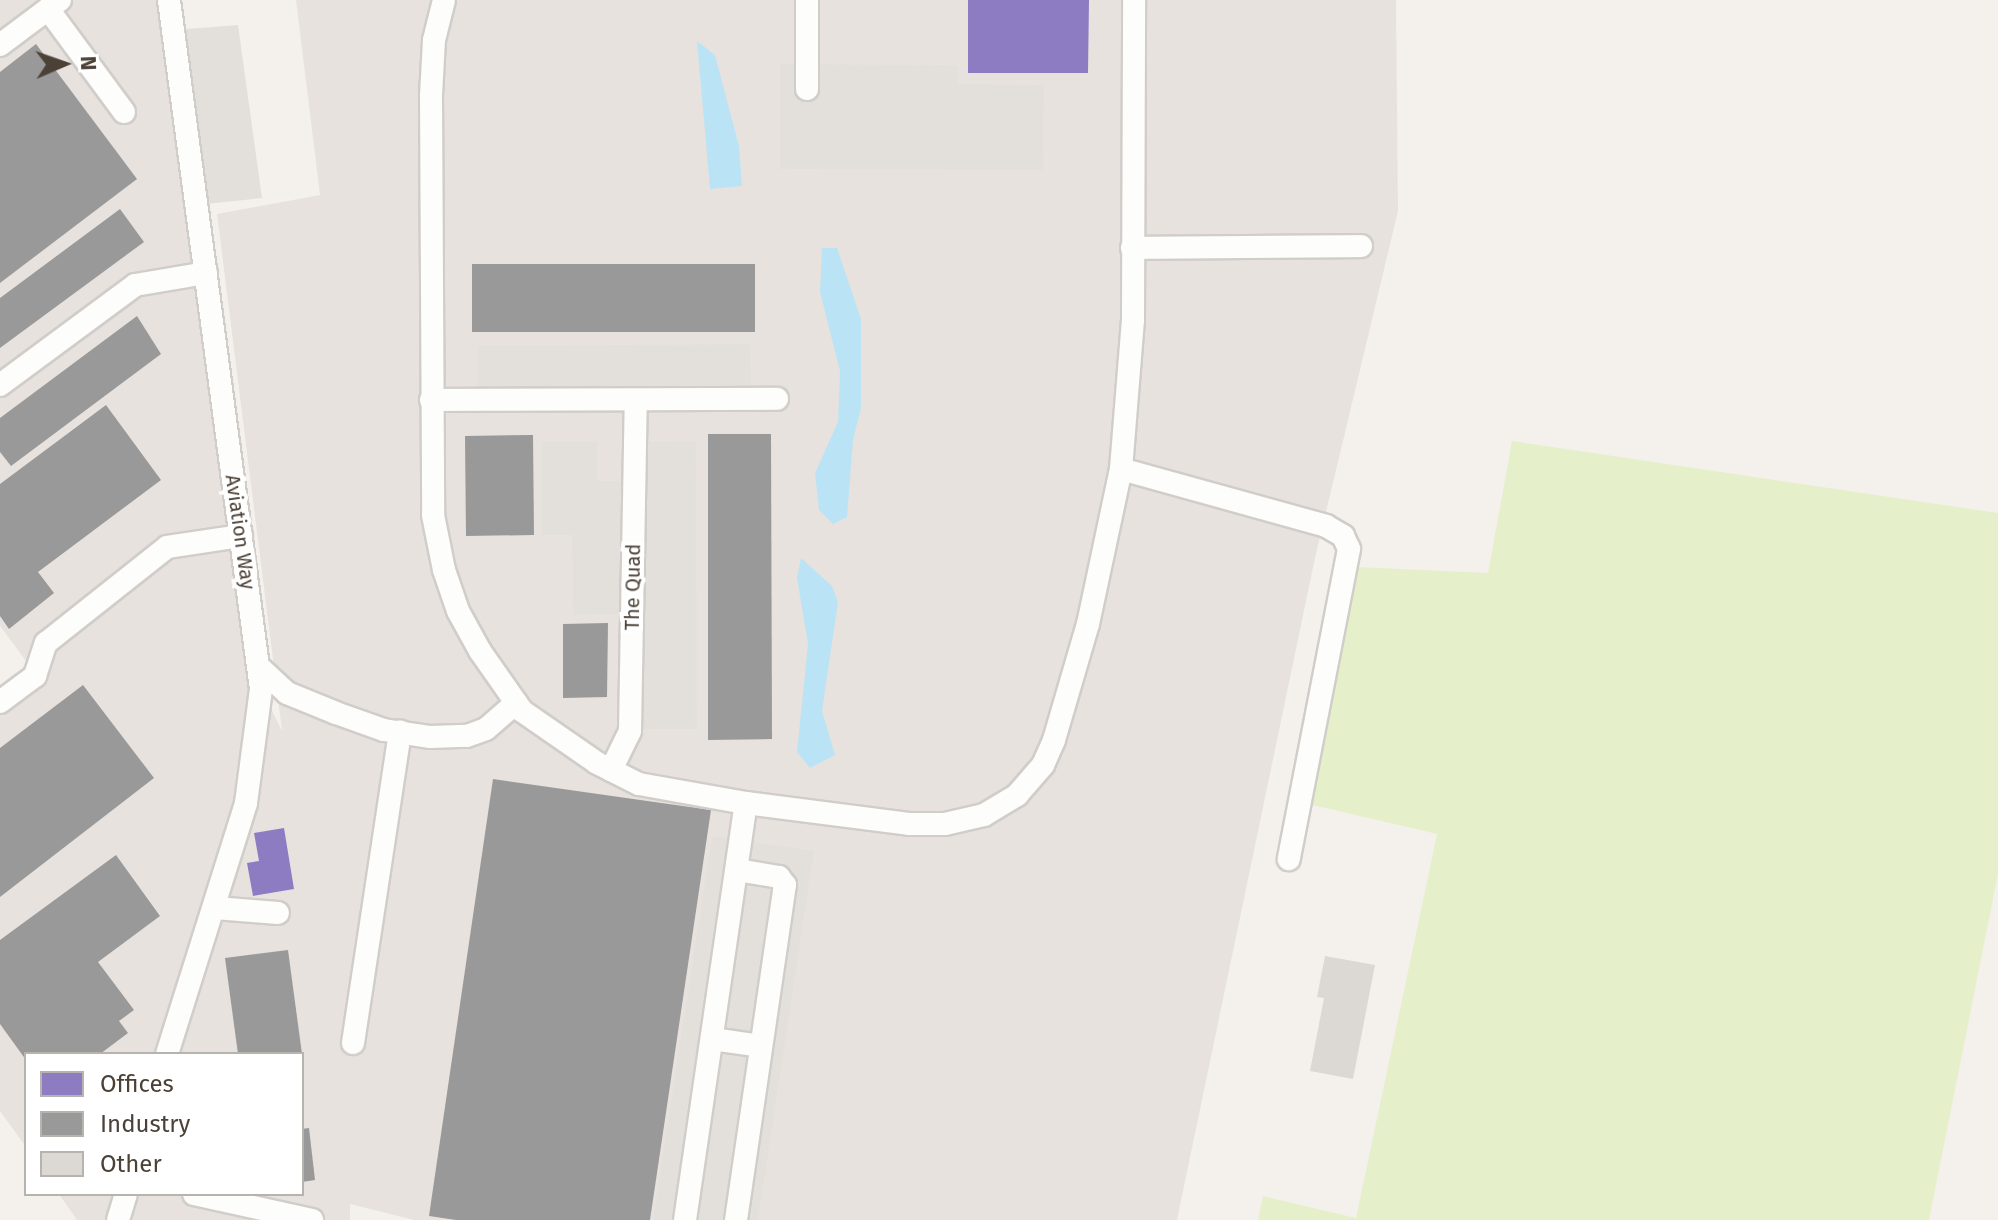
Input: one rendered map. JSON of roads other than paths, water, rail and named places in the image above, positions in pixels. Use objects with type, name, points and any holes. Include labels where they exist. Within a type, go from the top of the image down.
[{"type":"street","name":"Aviation Way","points":[[168,1052],[246,803],[261,689],[169,0]]},
{"type":"street","points":[[444,0],[434,40],[431,95],[433,515],[444,570],[465,625],[516,703],[554,736],[639,784],[746,803],[909,824],[945,824],[984,815],[1017,795],[1043,765],[1054,740],[1088,624],[1121,469],[1133,320],[1134,0]]},
{"type":"street","points":[[807,0],[807,89]]},
{"type":"street","points":[[0,45],[54,4],[124,112]]},
{"type":"street","points":[[1132,248],[1361,246]]},
{"type":"street","points":[[0,385],[135,285],[206,273]]},
{"type":"street","points":[[431,400],[777,399]]},
{"type":"street","name":"The Quad","points":[[611,770],[630,731],[636,400]]},
{"type":"street","points":[[1121,469],[1326,526],[1343,536],[1349,549],[1289,859]]},
{"type":"street","points":[[0,702],[35,676],[46,643],[167,547],[241,536]]},
{"type":"street","points":[[258,666],[287,693],[348,717],[430,737],[467,736],[486,729],[516,703]]},
{"type":"street","points":[[353,1043],[400,732]]},
{"type":"street","points":[[685,1220],[746,803]]},
{"type":"street","points":[[736,1220],[785,885],[779,877],[737,870]]},
{"type":"street","points":[[215,908],[278,913]]},
{"type":"street","points":[[712,1039],[761,1046]]},
{"type":"street","points":[[118,1220],[125,1196]]},
{"type":"street","points":[[203,1196],[312,1220]]},
{"type":"water","points":[[697,41],[715,55],[739,146],[742,186],[710,189]]},
{"type":"water","points":[[822,248],[837,248],[861,319],[861,408],[853,440],[847,517],[833,524],[819,510],[815,473],[838,422],[840,371],[820,292]]},
{"type":"water","points":[[801,558],[832,586],[838,602],[822,711],[835,755],[810,768],[797,752],[808,644],[797,578]]}]
